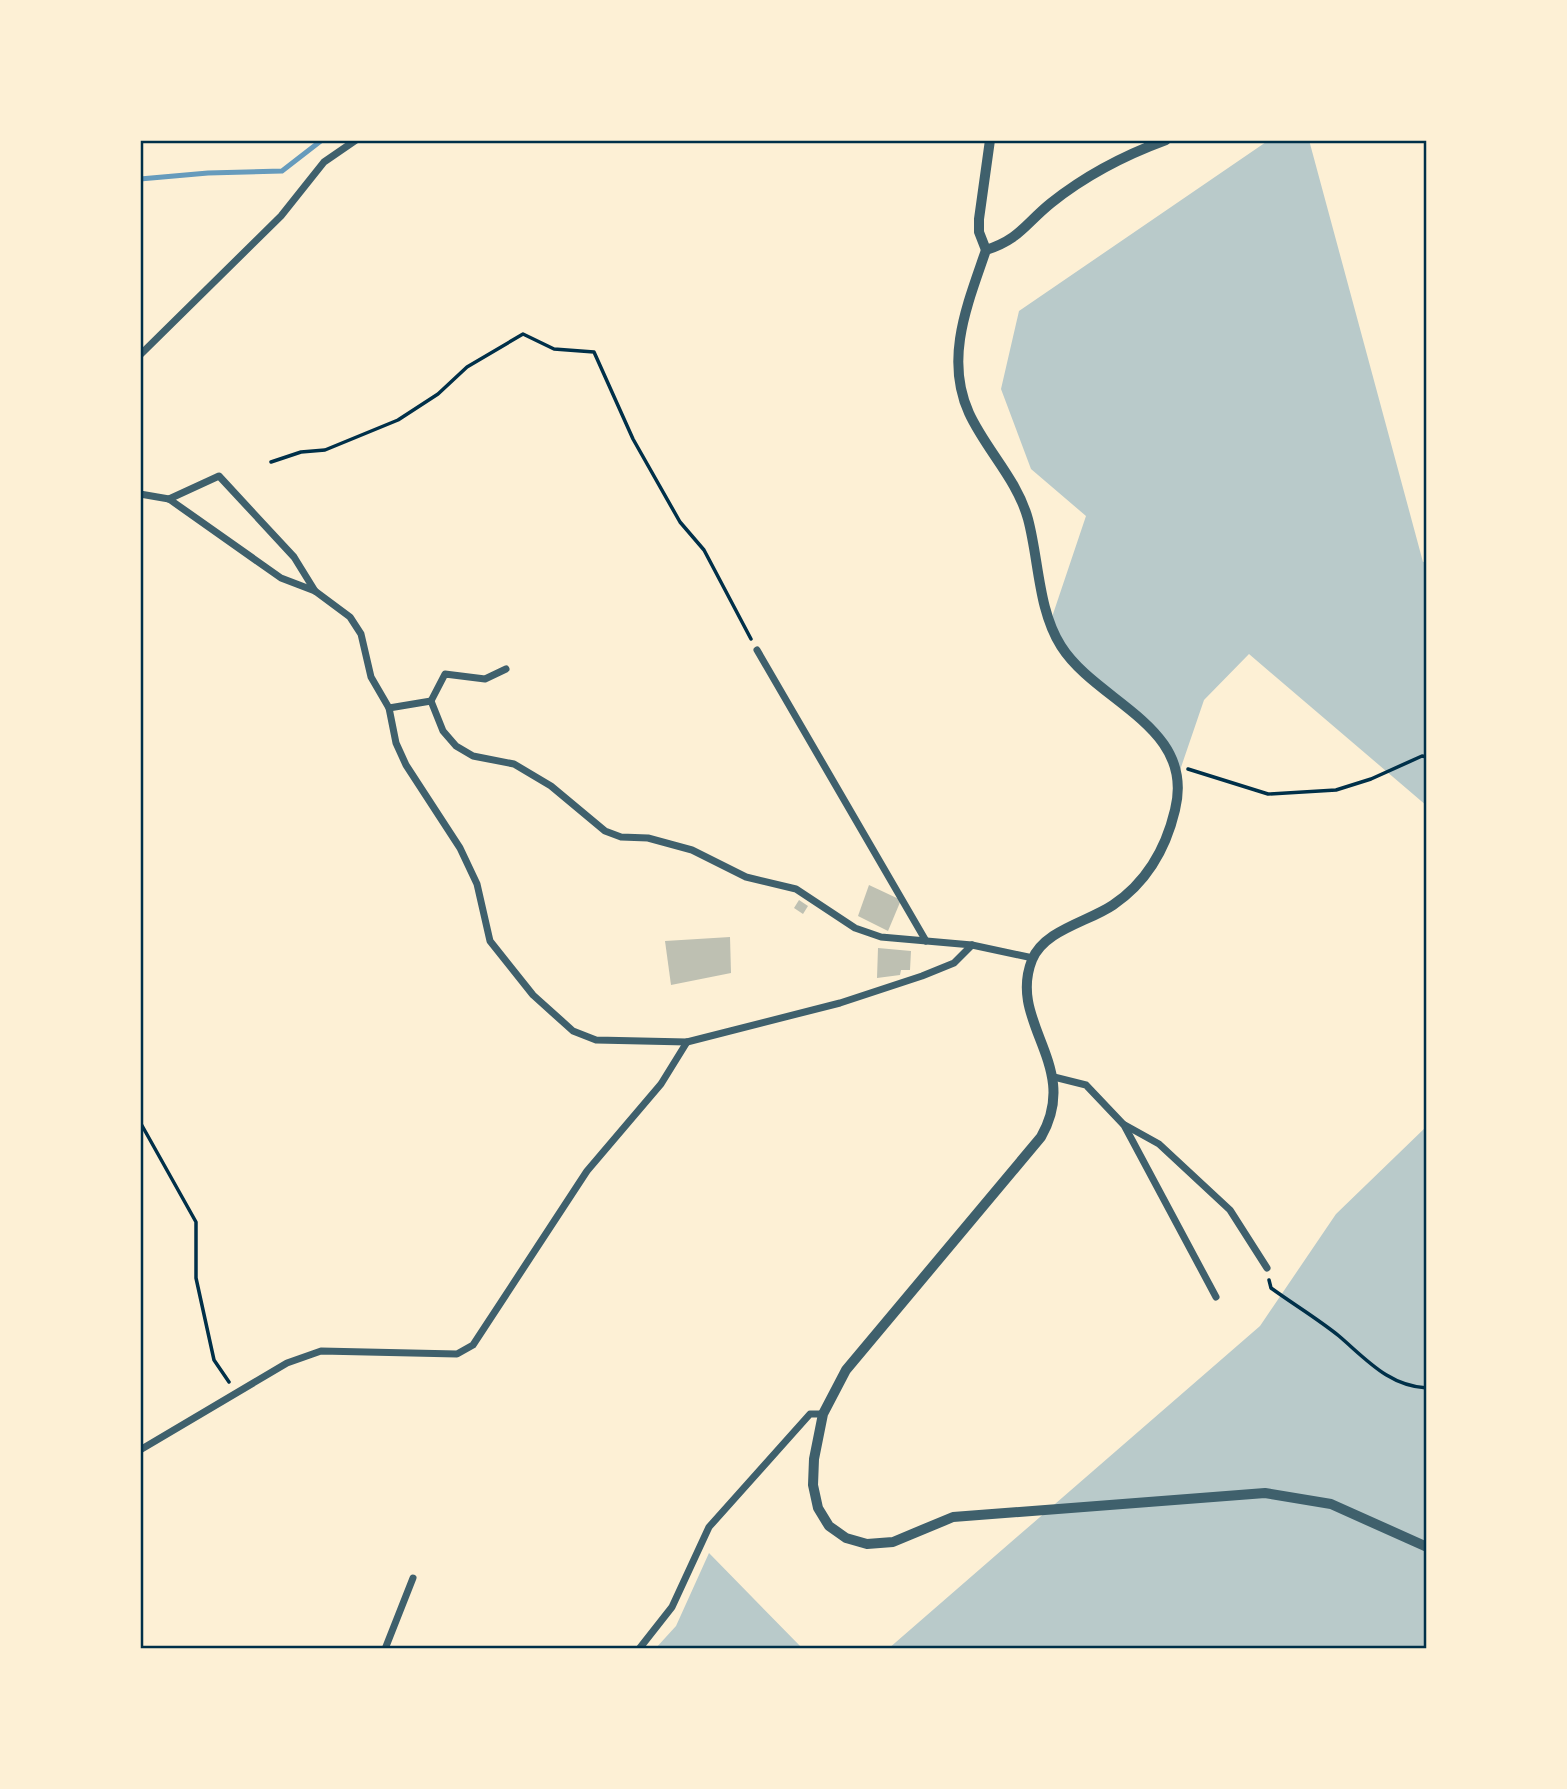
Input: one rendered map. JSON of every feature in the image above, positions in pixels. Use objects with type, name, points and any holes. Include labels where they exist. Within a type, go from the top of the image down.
[{"type":"street","points":[[140,355],[281,216],[324,162],[356,140]]},
{"type":"street","points":[[990,140],[979,219],[979,232],[986,250],[959,328],[960,382],[970,413],[1013,482],[1027,517],[1049,623],[1062,648],[1082,670],[1155,731],[1175,766],[1176,808],[1160,855],[1140,882],[1114,905],[1046,941],[1033,958],[1026,981],[1027,1002],[1054,1077],[1051,1119],[1041,1137],[846,1370],[823,1414],[814,1460],[813,1485],[818,1508],[829,1526],[846,1538],[867,1544],[893,1542],[953,1517],[1265,1493],[1331,1504],[1427,1547]]},
{"type":"street","points":[[986,250],[1010,242],[1050,204],[1089,176],[1137,150],[1166,140]]},
{"type":"street","points":[[169,499],[219,476],[294,557],[315,591]]},
{"type":"street","points":[[140,494],[169,499],[281,578],[315,591],[350,617],[361,634],[371,677],[389,708],[396,743],[406,765],[460,848],[477,884],[491,941],[533,995],[573,1031],[596,1040],[687,1042],[841,1003],[922,976],[954,963],[972,945]]},
{"type":"street","points":[[757,650],[926,941]]},
{"type":"street","points":[[506,669],[485,679],[445,674],[431,701],[443,731],[456,746],[473,756],[514,764],[551,786],[605,831],[621,837],[648,838],[692,850],[746,877],[796,889],[855,928],[881,937],[972,945],[1033,958]]},
{"type":"street","points":[[389,708],[431,701]]},
{"type":"street","points":[[140,1450],[287,1363],[321,1351],[457,1353],[473,1345],[587,1171],[661,1084],[687,1042]]},
{"type":"street","points":[[1054,1077],[1086,1085],[1123,1124],[1216,1297]]},
{"type":"street","points":[[1123,1124],[1159,1144],[1230,1210],[1267,1268]]},
{"type":"street","points":[[639,1649],[672,1607],[709,1527],[810,1414],[823,1414]]},
{"type":"street","points":[[384,1649],[413,1578]]},
{"type":"path","points":[[271,462],[300,452],[325,450],[398,419],[438,394],[467,367],[523,334],[554,349],[573,353],[594,352],[632,439],[680,522],[704,550],[757,650]]},
{"type":"path","points":[[1175,766],[1268,794],[1336,790],[1371,779],[1422,756],[1427,757]]},
{"type":"path","points":[[140,1122],[196,1222],[196,1278],[214,1360],[236,1394]]},
{"type":"path","points":[[1267,1268],[1271,1288],[1337,1335],[1374,1368],[1407,1387],[1427,1388]]},
{"type":"shaded area","points":[[1269,140],[1309,140],[1423,562],[1427,561],[1427,806],[1249,654],[1204,700],[1177,779],[1170,753],[1082,670],[1050,623],[1086,516],[1031,469],[1001,389],[1019,311]]},
{"type":"shaded area","points":[[1427,1126],[1427,1649],[888,1649],[1260,1326],[1336,1214]]},
{"type":"shaded area","points":[[709,1553],[803,1649],[655,1649],[676,1626]]},
{"type":"building","points":[[869,885],[901,900],[888,931],[858,916]]},
{"type":"building","points":[[799,900],[808,906],[803,914],[794,908]]},
{"type":"building","points":[[730,937],[731,973],[671,985],[665,941]]},
{"type":"building","points":[[878,948],[911,951],[910,970],[901,970],[900,975],[877,978]]},
{"type":"waterway","points":[[140,179],[208,173],[282,171],[322,140]]}]
